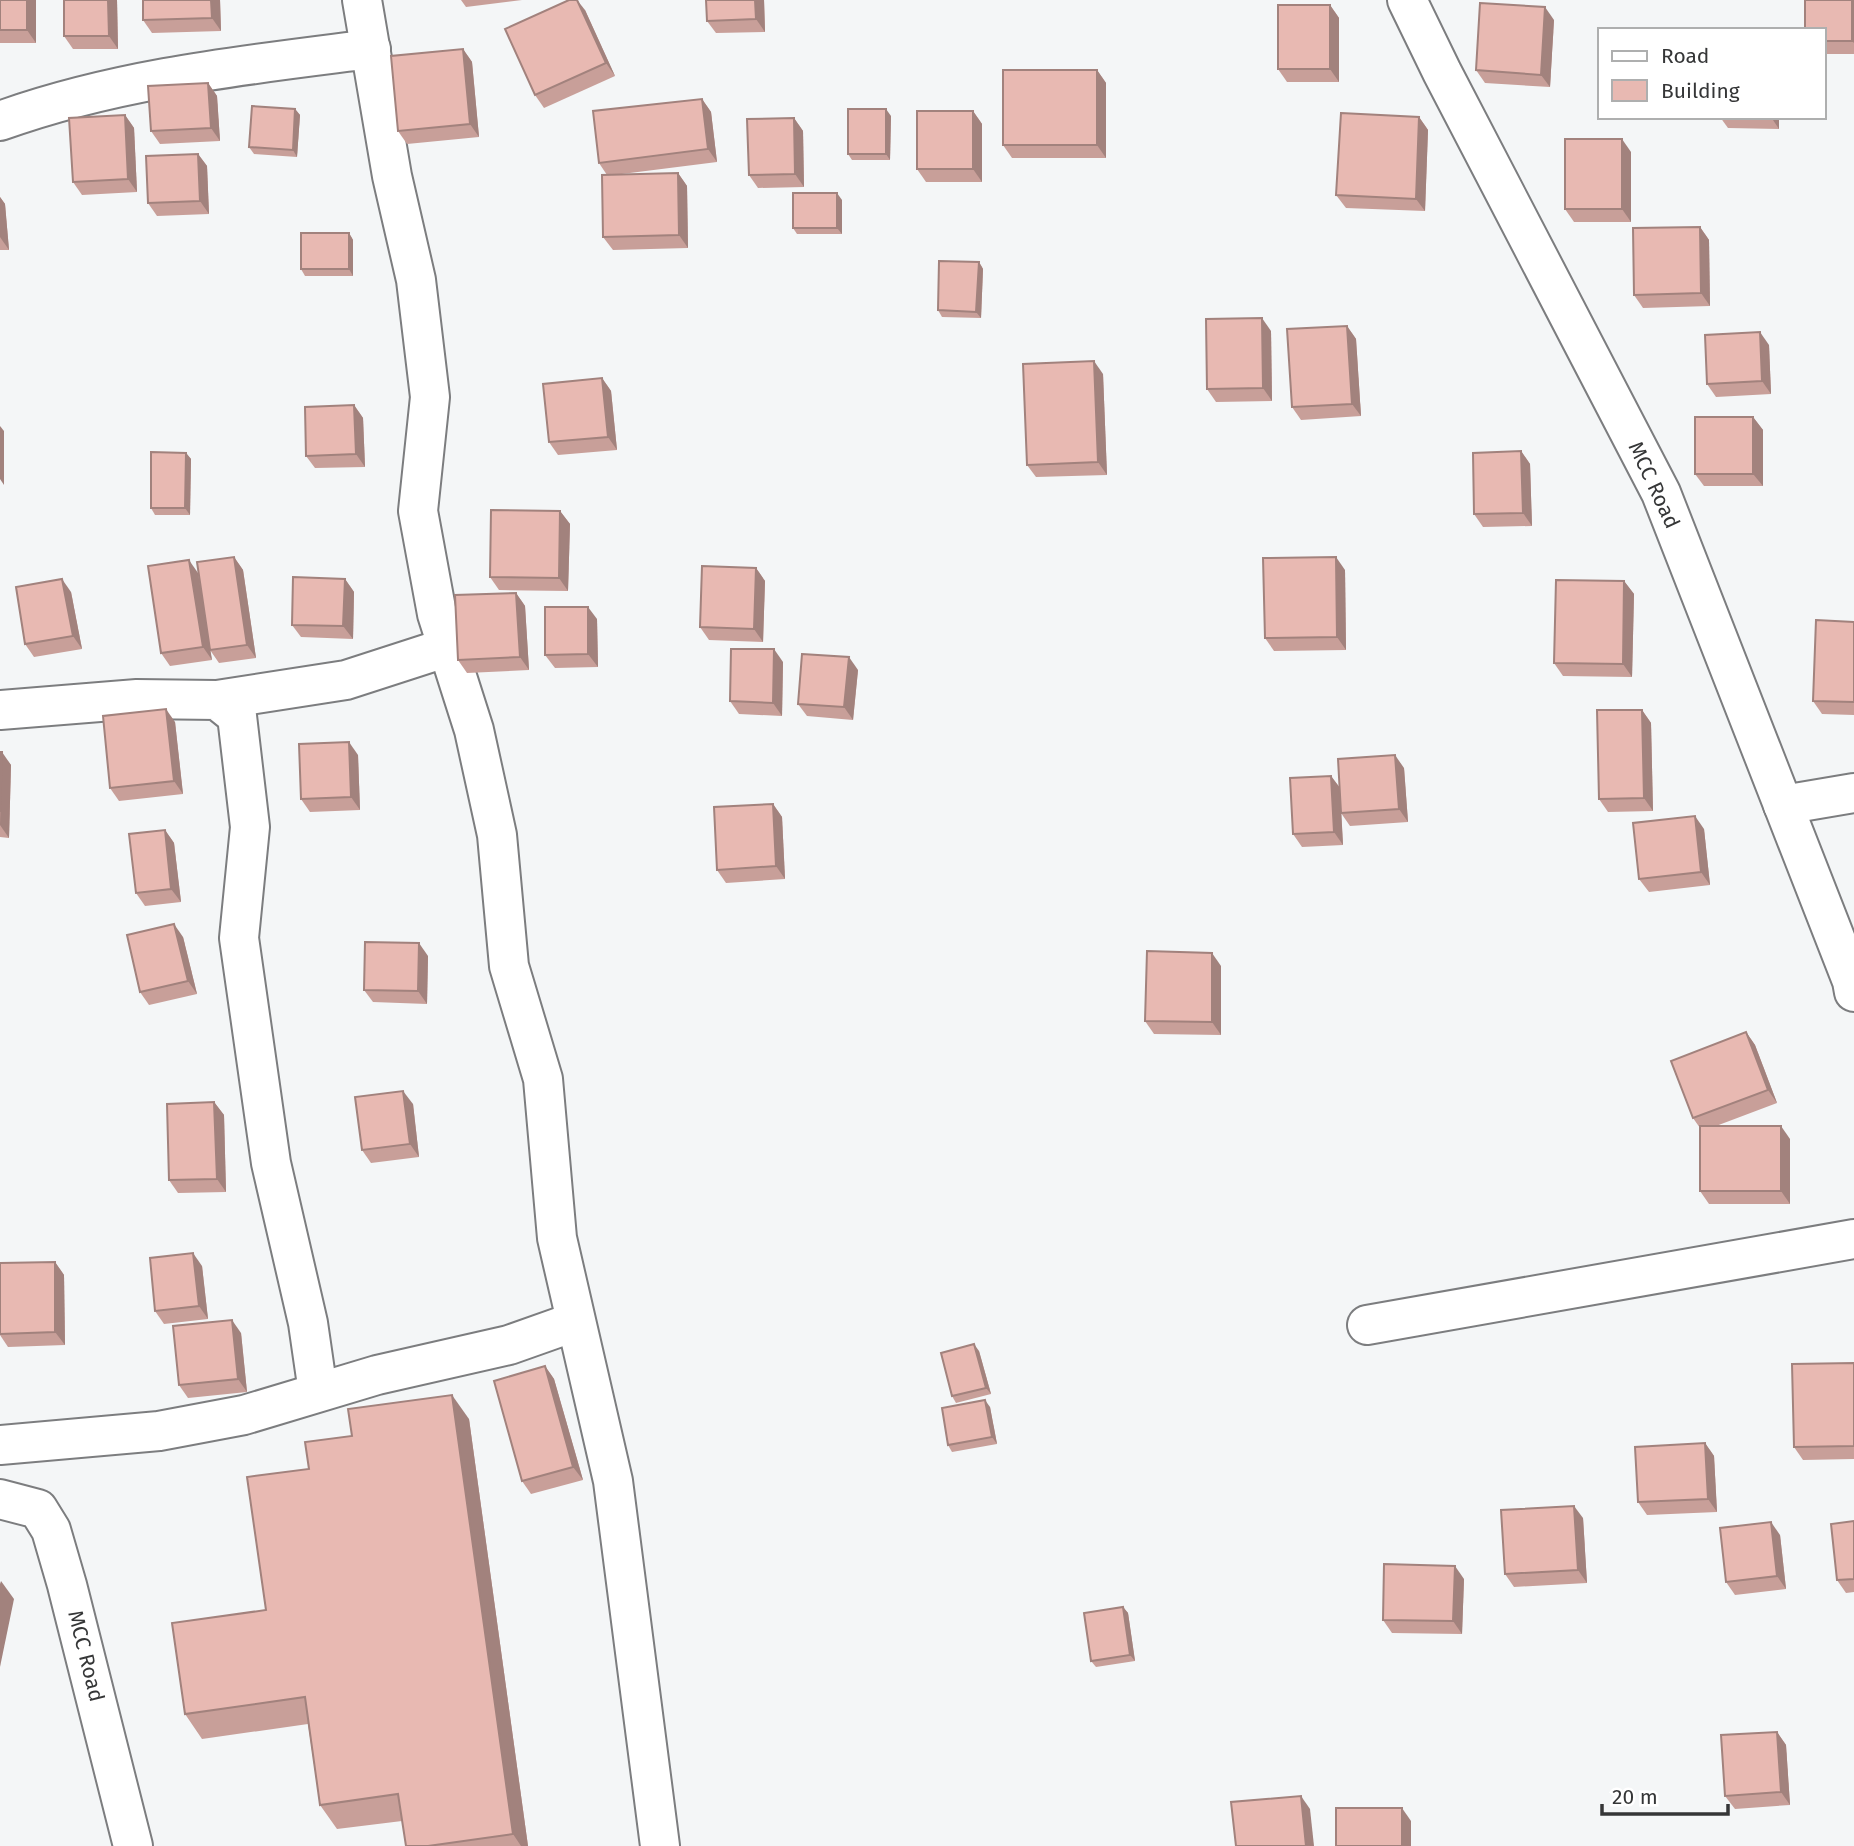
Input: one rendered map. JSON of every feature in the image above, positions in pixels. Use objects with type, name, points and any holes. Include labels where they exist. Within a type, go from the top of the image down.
[{"type":"street","points":[[362,0],[392,176],[416,280],[430,397],[418,511],[437,614],[474,730],[496,835],[509,966],[543,1079],[556,1238],[612,1481],[660,1846]]},
{"type":"street","name":"MCC Road","points":[[1407,0],[1661,493],[1852,981],[1854,992]]},
{"type":"street","points":[[0,121],[43,106],[167,77],[371,49]]},
{"type":"street","points":[[0,710],[137,699],[217,700],[346,680],[448,647]]},
{"type":"street","points":[[217,700],[237,716],[250,827],[239,938],[271,1163],[308,1323],[318,1392]]},
{"type":"street","points":[[1783,805],[1854,793]]},
{"type":"street","points":[[1367,1325],[1854,1239]]},
{"type":"street","points":[[0,1445],[159,1431],[244,1415],[377,1375],[509,1345],[574,1322]]},
{"type":"street","name":"MCC Road","points":[[0,1499],[38,1509],[51,1530],[81,1635],[132,1846]]},
{"type":"building","points":[[0,0],[27,0],[27,30],[0,30]]},
{"type":"building","points":[[64,0],[108,0],[109,36],[64,36]]},
{"type":"building","points":[[143,0],[211,0],[212,18],[143,20]]},
{"type":"building","points":[[569,0],[577,0],[606,63],[535,95],[505,29]]},
{"type":"building","points":[[706,0],[755,0],[756,19],[707,21]]},
{"type":"building","points":[[1805,0],[1852,0],[1852,41],[1826,41],[1826,28],[1805,28]]},
{"type":"building","points":[[1480,3],[1545,7],[1541,75],[1476,70]]},
{"type":"building","points":[[1278,5],[1330,5],[1330,69],[1278,69]]},
{"type":"building","points":[[463,49],[470,124],[398,131],[391,56]]},
{"type":"building","points":[[1003,70],[1097,70],[1097,145],[1003,145]]},
{"type":"building","points":[[208,83],[211,128],[151,131],[148,86]]},
{"type":"building","points":[[702,99],[708,149],[599,163],[593,111]]},
{"type":"building","points":[[252,106],[295,109],[293,150],[249,147]]},
{"type":"building","points":[[848,109],[886,109],[886,154],[848,154]]},
{"type":"building","points":[[917,111],[973,111],[973,169],[917,169]]},
{"type":"building","points":[[1341,113],[1419,117],[1416,199],[1336,195]]},
{"type":"building","points":[[125,115],[128,179],[73,182],[69,118]]},
{"type":"building","points":[[794,118],[795,174],[749,175],[747,119]]},
{"type":"building","points":[[1565,139],[1622,139],[1622,209],[1565,209]]},
{"type":"building","points":[[198,154],[200,201],[148,203],[146,156]]},
{"type":"building","points":[[678,173],[679,235],[603,237],[602,175]]},
{"type":"building","points":[[793,193],[837,193],[837,228],[793,228]]},
{"type":"building","points":[[1700,227],[1701,293],[1634,295],[1633,228]]},
{"type":"building","points":[[301,233],[349,233],[349,269],[301,269]]},
{"type":"building","points":[[939,261],[979,262],[976,312],[938,310]]},
{"type":"building","points":[[1262,318],[1263,388],[1207,389],[1206,319]]},
{"type":"building","points":[[1347,326],[1352,404],[1292,407],[1287,329]]},
{"type":"building","points":[[1760,332],[1762,381],[1707,384],[1705,335]]},
{"type":"building","points":[[1094,361],[1098,462],[1027,465],[1023,364]]},
{"type":"building","points":[[602,378],[608,437],[549,442],[543,384]]},
{"type":"building","points":[[354,405],[356,454],[306,456],[305,407]]},
{"type":"building","points":[[1695,417],[1753,417],[1753,474],[1695,474]]},
{"type":"building","points":[[1521,451],[1523,513],[1474,514],[1473,453]]},
{"type":"building","points":[[151,452],[186,453],[185,508],[151,508]]},
{"type":"building","points":[[491,510],[560,511],[559,578],[490,577]]},
{"type":"building","points":[[234,557],[247,645],[210,650],[197,562]]},
{"type":"building","points":[[1336,557],[1337,637],[1265,638],[1263,558]]},
{"type":"building","points":[[189,560],[203,647],[161,653],[148,566]]},
{"type":"building","points":[[702,566],[756,568],[754,629],[700,627]]},
{"type":"building","points":[[293,577],[345,579],[343,626],[292,625]]},
{"type":"building","points":[[62,579],[73,636],[25,644],[16,587]]},
{"type":"building","points":[[1556,580],[1624,581],[1623,664],[1554,663]]},
{"type":"building","points":[[516,593],[520,657],[458,660],[455,595]]},
{"type":"building","points":[[545,607],[588,607],[588,654],[545,655]]},
{"type":"building","points":[[1816,620],[1854,622],[1854,702],[1813,701]]},
{"type":"building","points":[[731,649],[774,649],[773,703],[730,701]]},
{"type":"building","points":[[802,654],[849,657],[844,707],[798,704]]},
{"type":"building","points":[[166,709],[174,781],[110,788],[103,716]]},
{"type":"building","points":[[1597,710],[1642,710],[1644,798],[1599,799]]},
{"type":"building","points":[[349,742],[351,797],[301,799],[299,744]]},
{"type":"building","points":[[0,752],[2,752],[0,812]]},
{"type":"building","points":[[1395,755],[1399,809],[1341,813],[1338,759]]},
{"type":"building","points":[[1331,776],[1334,832],[1293,834],[1290,778]]},
{"type":"building","points":[[773,804],[776,866],[717,870],[714,807]]},
{"type":"building","points":[[1695,816],[1701,872],[1639,879],[1633,823]]},
{"type":"building","points":[[165,830],[171,889],[136,893],[129,834]]},
{"type":"building","points":[[174,924],[188,981],[140,992],[127,935]]},
{"type":"building","points":[[365,942],[419,943],[418,991],[364,990]]},
{"type":"building","points":[[1147,951],[1212,953],[1212,1022],[1145,1021]]},
{"type":"building","points":[[1746,1032],[1768,1090],[1693,1118],[1671,1061]]},
{"type":"building","points":[[403,1091],[410,1144],[362,1150],[355,1097]]},
{"type":"building","points":[[214,1102],[217,1179],[169,1180],[167,1104]]},
{"type":"building","points":[[1700,1126],[1781,1126],[1781,1191],[1700,1191]]},
{"type":"building","points":[[193,1253],[199,1306],[155,1311],[150,1258]]},
{"type":"building","points":[[55,1262],[55,1332],[0,1334],[0,1263]]},
{"type":"building","points":[[232,1320],[238,1379],[179,1385],[173,1326]]},
{"type":"building","points":[[974,1344],[986,1388],[952,1396],[941,1353]]},
{"type":"building","points":[[1854,1363],[1854,1446],[1794,1447],[1792,1364]]},
{"type":"building","points":[[545,1366],[573,1467],[522,1481],[494,1381]]},
{"type":"building","points":[[452,1395],[513,1834],[428,1846],[406,1846],[398,1794],[320,1805],[305,1697],[185,1714],[172,1623],[266,1610],[247,1477],[309,1469],[305,1442],[352,1436],[348,1409]]},
{"type":"building","points":[[985,1400],[992,1437],[948,1445],[942,1408]]},
{"type":"building","points":[[1705,1443],[1708,1499],[1638,1502],[1635,1447]]},
{"type":"building","points":[[1574,1506],[1578,1570],[1505,1574],[1501,1510]]},
{"type":"building","points":[[1854,1521],[1854,1579],[1837,1580],[1831,1524]]},
{"type":"building","points":[[1771,1522],[1777,1576],[1726,1582],[1720,1528]]},
{"type":"building","points":[[1384,1564],[1455,1566],[1453,1621],[1383,1620]]},
{"type":"building","points":[[1123,1607],[1130,1655],[1091,1661],[1084,1613]]},
{"type":"building","points":[[1777,1732],[1781,1792],[1725,1796],[1721,1735]]},
{"type":"building","points":[[1301,1796],[1306,1846],[1236,1846],[1231,1802]]},
{"type":"building","points":[[1336,1808],[1402,1808],[1402,1846],[1336,1846]]}]
